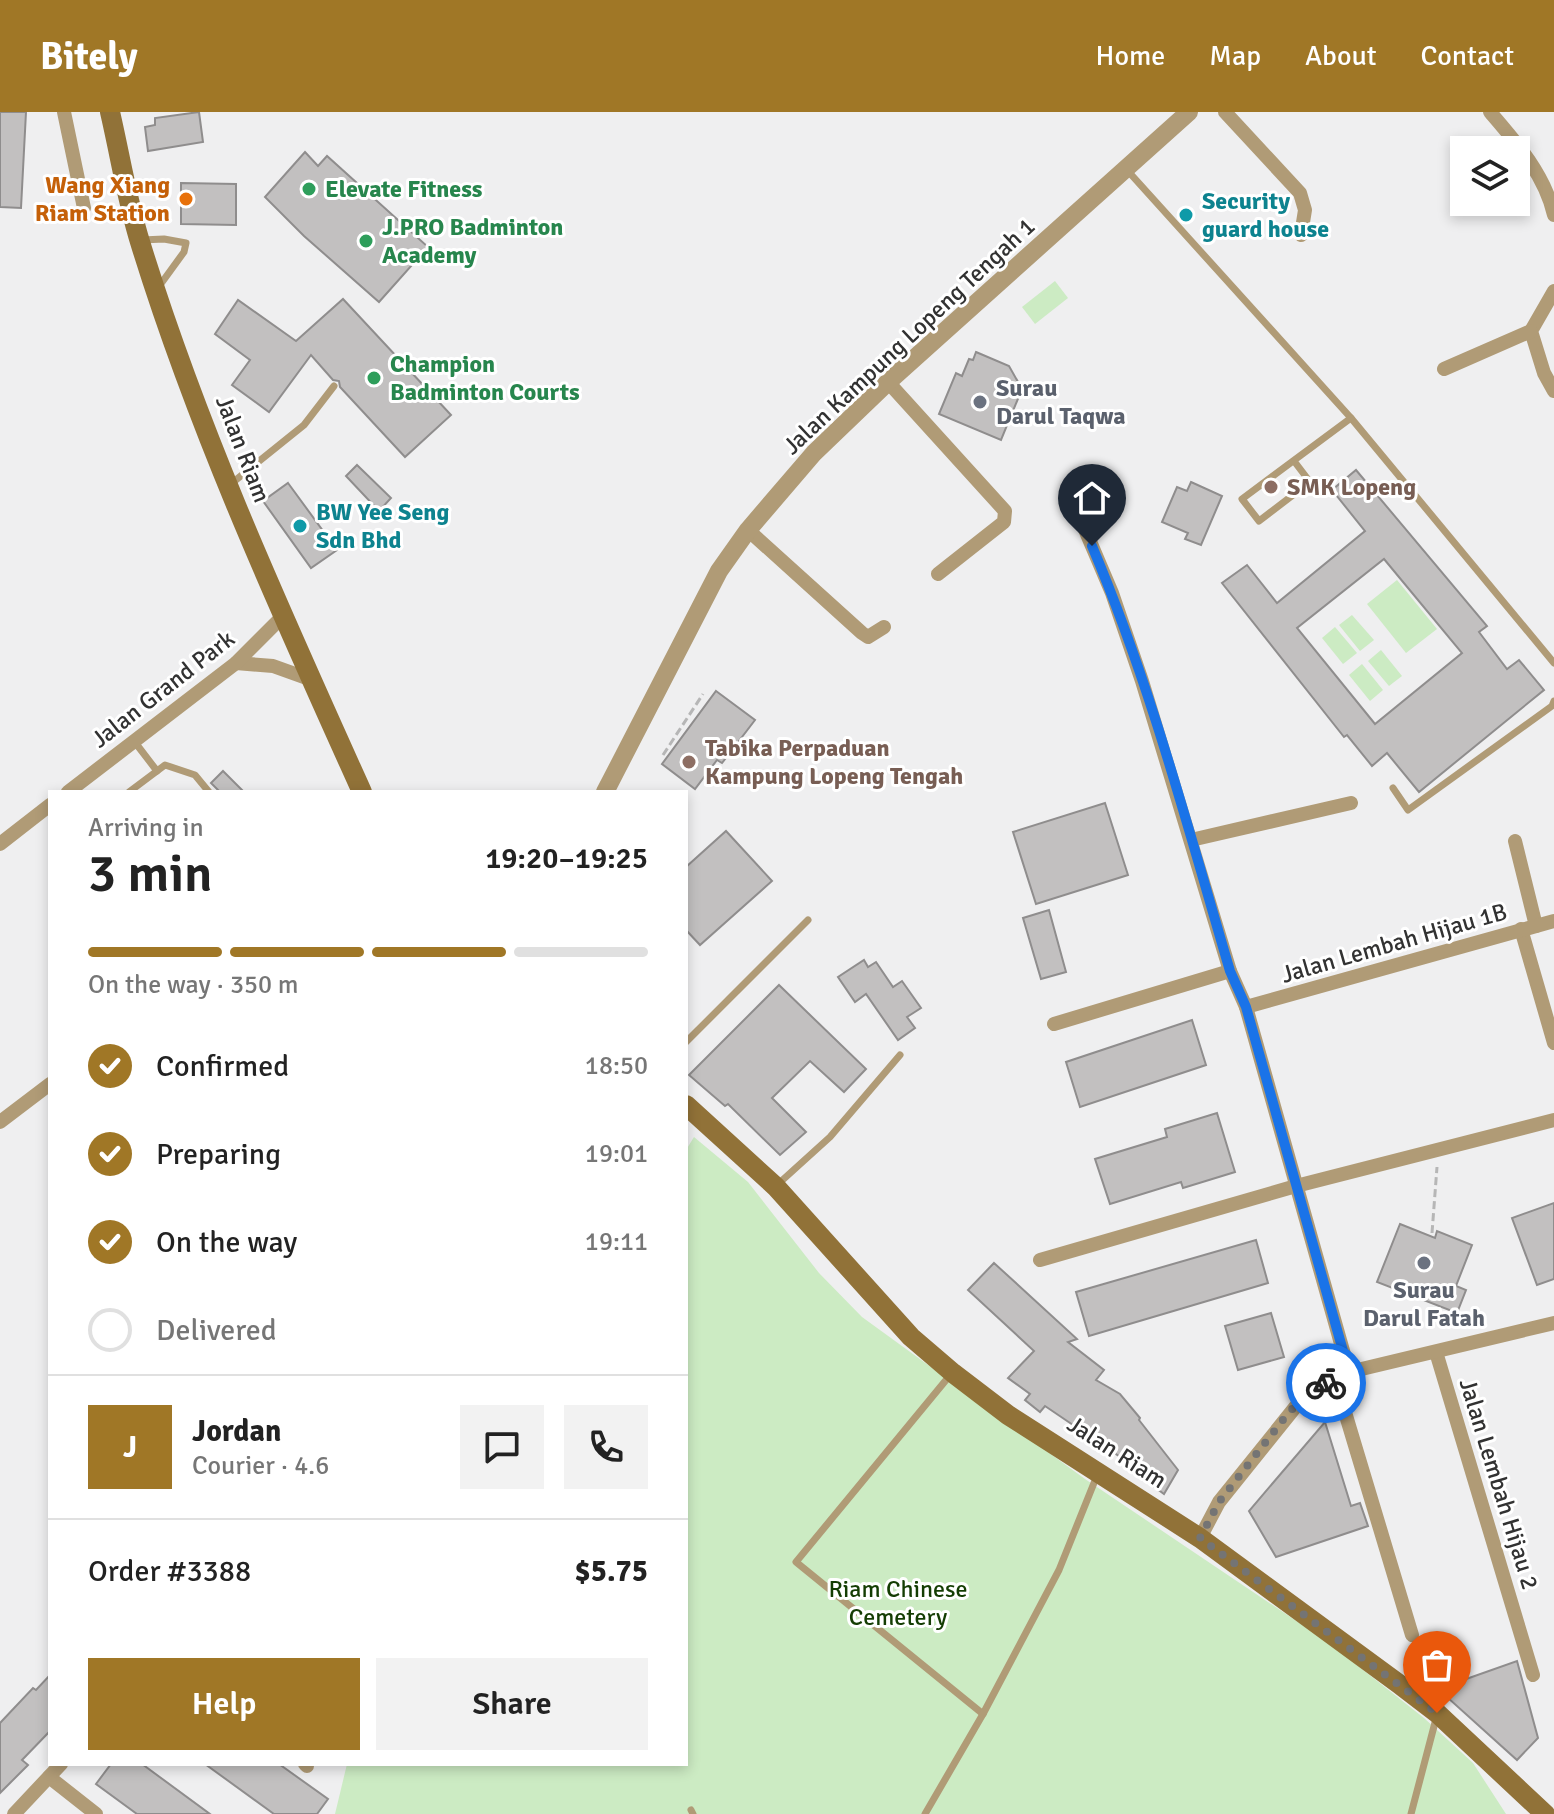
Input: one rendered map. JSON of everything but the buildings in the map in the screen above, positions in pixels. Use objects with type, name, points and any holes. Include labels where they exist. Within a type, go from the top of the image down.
[{"type":"main road","name":"Jalan Riam","points":[[110,112],[140,240],[229,486],[282,617],[361,790]]},
{"type":"main road","name":"Jalan Riam","points":[[688,1107],[776,1187],[911,1337],[953,1373],[1008,1415],[1200,1538],[1437,1713],[1545,1814]]},
{"type":"street","points":[[64,112],[84,208]]},
{"type":"street","name":"Jalan Kampung Lopeng Tengah 1","points":[[606,790],[719,571],[748,530],[814,453],[888,382],[1189,112]]},
{"type":"street","points":[[1225,112],[1300,193],[1305,210],[1301,235]]},
{"type":"street","points":[[1490,112],[1519,146],[1550,197],[1554,215]]},
{"type":"street","points":[[1444,369],[1531,331],[1554,291]]},
{"type":"street","points":[[1531,331],[1544,373],[1554,391]]},
{"type":"street","points":[[888,382],[1005,511],[1004,522],[938,574]]},
{"type":"street","points":[[1072,499],[1112,593],[1142,681],[1230,971],[1246,1007],[1296,1186],[1342,1375],[1412,1635]]},
{"type":"street","points":[[748,530],[862,633],[868,637],[884,627]]},
{"type":"street","name":"Jalan Grand Park","points":[[71,790],[236,663],[282,617]]},
{"type":"street","points":[[236,663],[273,666],[312,680]]},
{"type":"street","points":[[1191,840],[1351,803]]},
{"type":"street","points":[[0,844],[48,807]]},
{"type":"street","points":[[1515,841],[1528,928],[1554,1043]]},
{"type":"street","name":"Jalan Lembah Hijau 1B","points":[[1246,1007],[1554,921]]},
{"type":"street","points":[[1054,1024],[1230,971]]},
{"type":"street","points":[[0,1122],[48,1086]]},
{"type":"street","points":[[1040,1260],[1296,1186],[1554,1120]]},
{"type":"street","points":[[1200,1538],[1219,1502],[1305,1395],[1342,1375],[1554,1323]]},
{"type":"street","name":"Jalan Lembah Hijau 2","points":[[1436,1352],[1533,1675]]},
{"type":"street","points":[[14,1814],[59,1766]]},
{"type":"street","points":[[49,1777],[96,1814]]},
{"type":"lane","points":[[1125,169],[1351,418],[1554,663]]},
{"type":"lane","points":[[140,240],[164,239],[186,243],[184,252],[157,289]]},
{"type":"lane","points":[[229,486],[304,425],[334,386]]},
{"type":"lane","points":[[1294,461],[1310,482],[1259,521],[1242,499],[1351,418]]},
{"type":"lane","points":[[1393,788],[1408,810],[1552,706],[1554,701]]},
{"type":"lane","points":[[134,741],[157,771]]},
{"type":"lane","points":[[132,790],[165,765],[195,775],[207,790]]},
{"type":"lane","points":[[688,1040],[808,920]]},
{"type":"lane","points":[[776,1187],[830,1137],[900,1055]]},
{"type":"lane","points":[[953,1373],[796,1562],[983,1714]]},
{"type":"lane","points":[[925,1814],[983,1714],[1059,1570],[1098,1471]]},
{"type":"lane","points":[[1411,1814],[1437,1713]]},
{"type":"path","points":[[663,755],[703,694]]},
{"type":"path","points":[[1432,1233],[1438,1151]]},
{"type":"green space","points":[[1055,281],[1068,298],[1035,324],[1022,307]]},
{"type":"green space","points":[[1397,580],[1437,629],[1406,653],[1367,604]]},
{"type":"green space","points":[[1352,615],[1374,640],[1360,651],[1339,625]]},
{"type":"green space","points":[[1335,627],[1357,653],[1343,664],[1322,638]]},
{"type":"green space","points":[[1381,650],[1402,676],[1389,686],[1368,661]]},
{"type":"green space","points":[[1362,664],[1383,690],[1370,701],[1349,675]]},
{"type":"green space","name":"Riam Chinese Cemetery","points":[[694,1137],[748,1182],[819,1273],[862,1317],[1085,1479],[1329,1643],[1424,1718],[1473,1763],[1506,1814],[335,1814],[347,1766],[688,1766],[688,1147]]},
{"type":"way so far","points":[[1326,1383],[1305,1395],[1286,1416],[1219,1502],[1200,1538],[1437,1713]]},
{"type":"place","name":"Elevate Fitness","points":[[309,189]]},
{"type":"place","name":"Wang Xiang Riam Station","points":[[186,199]]},
{"type":"place","name":"Security guard house","points":[[1186,215]]},
{"type":"place","name":"J.PRO Badminton Academy","points":[[366,241]]},
{"type":"place","name":"Champion Badminton Courts","points":[[374,378]]},
{"type":"place","name":"Surau Darul Taqwa","points":[[980,402]]},
{"type":"place","name":"SMK Lopeng","points":[[1271,487]]},
{"type":"place","name":"BW Yee Seng Sdn Bhd","points":[[300,526]]},
{"type":"place","name":"Tabika Perpaduan Kampung Lopeng Tengah","points":[[689,762]]},
{"type":"place","name":"Surau Darul Fatah","points":[[1424,1263]]},
{"type":"route","points":[[1092,546],[1112,593],[1142,681],[1230,971],[1246,1007],[1349,1372],[1326,1383]]}]
